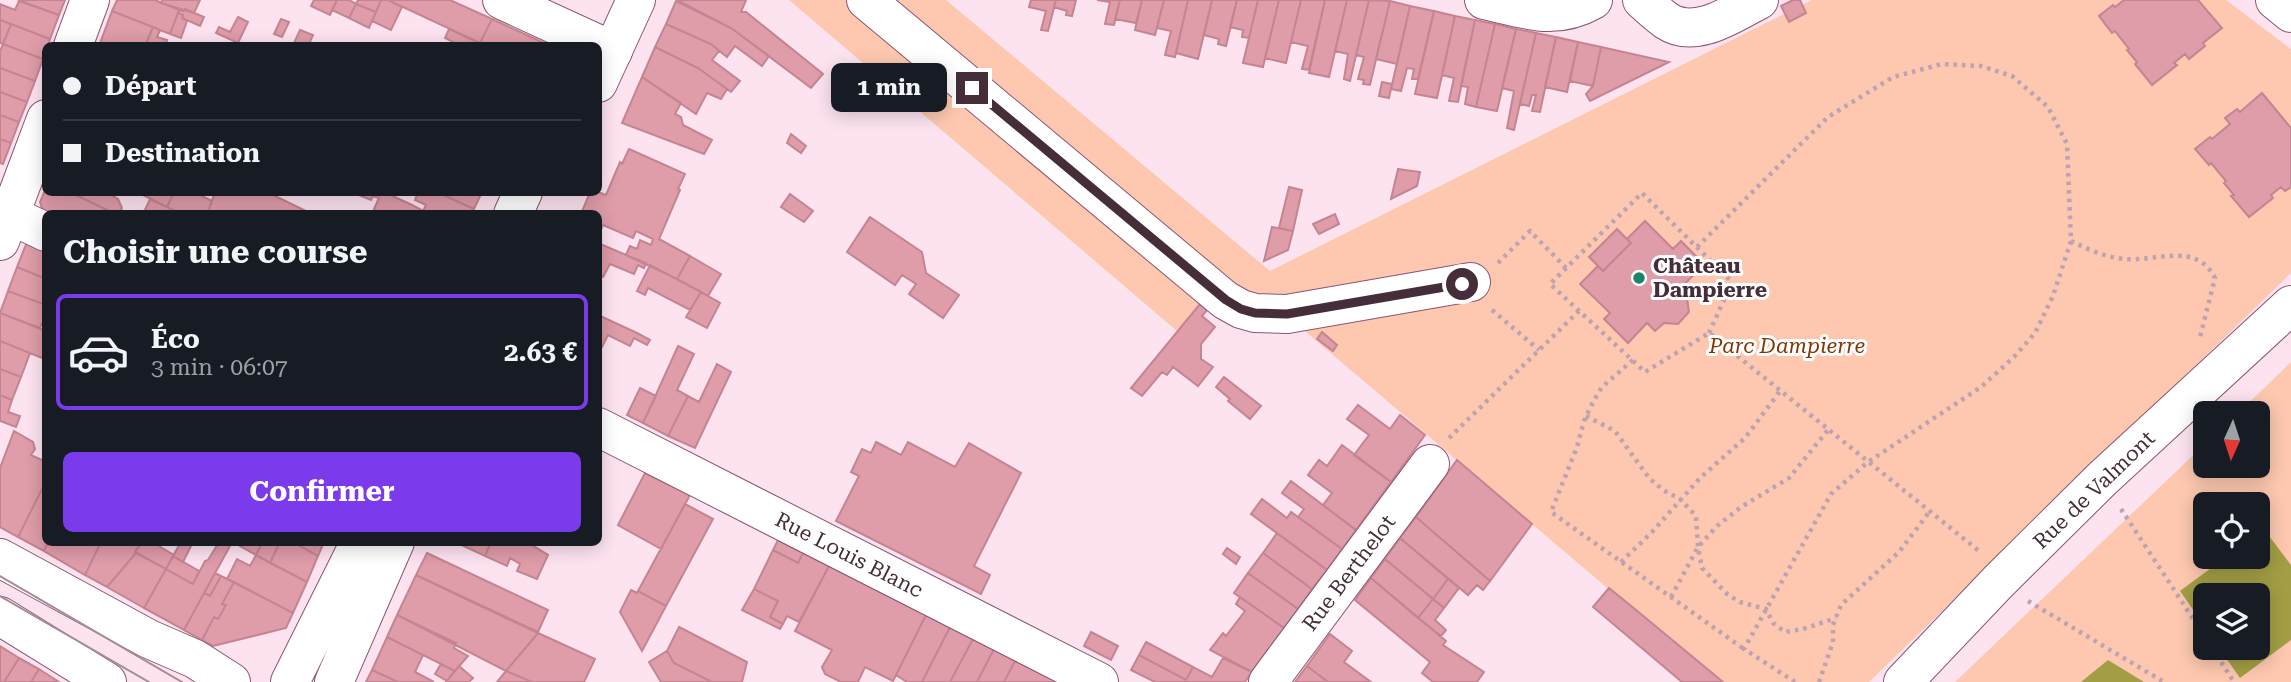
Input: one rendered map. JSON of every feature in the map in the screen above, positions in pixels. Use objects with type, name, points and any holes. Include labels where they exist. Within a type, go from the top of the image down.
[{"type":"street","points":[[74,42],[90,0]]},
{"type":"street","points":[[502,0],[575,42]]},
{"type":"street","points":[[601,42],[610,0]]},
{"type":"street","points":[[602,49],[636,0]]},
{"type":"street","points":[[866,0],[1215,291],[1241,309],[1255,313],[1287,314],[1466,283]]},
{"type":"street","points":[[1484,0],[1554,14],[1579,8],[1593,0]]},
{"type":"street","points":[[1642,0],[1676,26],[1700,27],[1759,0]]},
{"type":"street","points":[[2275,0],[2291,13]]},
{"type":"street","points":[[42,130],[5,228],[42,232]]},
{"type":"street","name":"Rue de Valmont","points":[[1903,682],[2002,578],[2102,479],[2291,304]]},
{"type":"street","name":"Rue Louis Blanc","points":[[602,430],[1099,682]]},
{"type":"street","name":"Rue Berthelot","points":[[1268,682],[1430,464]]},
{"type":"street","points":[[290,682],[358,546]]},
{"type":"street","points":[[334,682],[393,546]]},
{"type":"street","points":[[0,558],[149,639],[195,659],[231,682]]},
{"type":"street","points":[[0,616],[107,682]]},
{"type":"path","points":[[1697,247],[1828,117],[1893,76],[1942,64],[1981,66],[2012,76],[2048,107],[2067,144],[2071,241],[2035,333],[2014,357],[1981,387],[1868,462],[1831,494],[1744,649]]},
{"type":"path","points":[[1642,193],[1732,282],[1709,333],[1645,372],[1550,284],[1566,268],[1642,193]]},
{"type":"path","points":[[1539,350],[1466,283],[1484,277],[1530,231],[1566,268]]},
{"type":"path","points":[[2071,241],[2093,251],[2124,259],[2174,255],[2197,259],[2209,267],[2215,278],[2199,341]]},
{"type":"path","points":[[1430,464],[1441,447],[1579,311]]},
{"type":"path","points":[[1709,333],[1930,511],[2002,578],[2164,682]]},
{"type":"path","points":[[1633,360],[1602,387],[1586,416],[1577,447],[1551,512],[1795,682]]},
{"type":"path","points":[[1621,562],[1700,478],[1745,438],[1780,391]]},
{"type":"path","points":[[1586,416],[1615,431],[1649,478],[1680,499],[1696,516],[1702,568],[1727,594],[1740,602],[1766,609],[1773,623],[1785,632],[1836,618]]},
{"type":"path","points":[[1671,597],[1698,547],[1717,526],[1788,478],[1828,430]]},
{"type":"path","points":[[2102,479],[2193,619]]},
{"type":"path","points":[[1819,682],[1833,642],[1833,625],[1841,605],[1899,552],[1930,511]]},
{"type":"path","points":[[2220,660],[2234,682]]},
{"type":"green space","name":"Parc Dampierre","points":[[789,0],[946,0],[1270,271],[1812,0],[2226,0],[2291,49],[2291,273],[1869,682],[1718,682],[1267,299],[1200,304],[1177,331]]},
{"type":"green space","points":[[2291,362],[2291,682],[1955,682],[2193,455],[2193,478],[2270,478],[2270,401],[2250,401]]},
{"type":"shaded area","points":[[2270,537],[2291,565],[2291,640],[2270,656],[2270,583],[2193,583],[2193,610],[2180,591],[2210,569],[2270,569]]},
{"type":"shaded area","points":[[2108,660],[2144,682],[2081,682]]},
{"type":"shaded area","points":[[2227,660],[2264,660],[2240,678]]},
{"type":"building","points":[[18,0],[65,0],[59,15]]},
{"type":"building","points":[[117,0],[155,0],[179,10],[170,34],[112,11]]},
{"type":"building","points":[[162,0],[200,0],[194,13],[161,3]]},
{"type":"building","points":[[314,0],[337,0],[330,15],[311,6]]},
{"type":"building","points":[[337,0],[349,0],[356,4],[349,18],[332,10]]},
{"type":"building","points":[[358,0],[381,0],[376,12],[356,4]]},
{"type":"building","points":[[381,0],[388,0],[402,7],[391,30],[372,21]]},
{"type":"building","points":[[388,0],[450,0],[492,19],[480,42]]},
{"type":"building","points":[[677,0],[746,0],[741,12],[746,12],[823,74],[811,88],[731,28]]},
{"type":"building","points":[[1031,0],[1056,0],[1048,31],[1041,30],[1046,11],[1029,7]]},
{"type":"building","points":[[1056,0],[1076,0],[1072,16],[1066,15],[1067,11],[1054,7]]},
{"type":"building","points":[[1097,0],[1120,0],[1114,25],[1105,24],[1110,2]]},
{"type":"building","points":[[1120,0],[1142,0],[1136,23],[1115,19]]},
{"type":"building","points":[[1142,0],[1164,0],[1155,35],[1135,30]]},
{"type":"building","points":[[1164,0],[1188,0],[1175,57],[1165,55],[1171,31],[1157,28]]},
{"type":"building","points":[[1188,0],[1212,0],[1198,59],[1176,53]]},
{"type":"building","points":[[1212,0],[1237,0],[1226,46],[1218,44],[1219,39],[1204,35]]},
{"type":"building","points":[[1237,0],[1258,0],[1249,38],[1242,37],[1243,30],[1230,27]]},
{"type":"building","points":[[1258,0],[1279,0],[1263,67],[1243,63]]},
{"type":"building","points":[[1279,0],[1301,0],[1286,63],[1265,58]]},
{"type":"building","points":[[1301,0],[1325,0],[1309,70],[1302,69],[1308,46],[1291,42]]},
{"type":"building","points":[[1325,0],[1347,0],[1329,77],[1309,73]]},
{"type":"building","points":[[1347,0],[1369,0],[1350,81],[1344,79],[1348,54],[1335,51]]},
{"type":"building","points":[[1369,0],[1390,1],[1370,85],[1363,84],[1364,80],[1358,79],[1364,57],[1356,55]]},
{"type":"building","points":[[1793,0],[1800,0],[1806,13],[1789,22],[1781,6]]},
{"type":"building","points":[[2124,0],[2198,0],[2222,28],[2203,43],[2205,46],[2189,59],[2185,54],[2174,63],[2177,65],[2152,85],[2135,64],[2137,62],[2127,50],[2129,49],[2099,16]]},
{"type":"building","points":[[19,1],[59,15],[50,39],[0,20],[0,4],[15,10]]},
{"type":"building","points":[[676,1],[731,28],[769,56],[762,66],[735,46],[727,57],[711,44],[666,24]]},
{"type":"building","points":[[1390,1],[1410,6],[1397,64],[1376,59]]},
{"type":"building","points":[[356,4],[376,12],[369,28],[349,18]]},
{"type":"building","points":[[1410,6],[1434,11],[1418,79],[1412,79],[1414,69],[1407,68],[1401,91],[1391,89]]},
{"type":"building","points":[[185,9],[204,17],[200,26],[182,18],[179,10]]},
{"type":"building","points":[[112,11],[153,27],[147,42],[100,42]]},
{"type":"building","points":[[1434,11],[1455,16],[1437,98],[1415,94]]},
{"type":"building","points":[[178,13],[187,21],[181,38],[170,34]]},
{"type":"building","points":[[1455,16],[1475,20],[1458,102],[1449,101],[1454,78],[1442,75]]},
{"type":"building","points":[[238,17],[248,22],[238,42],[216,33],[219,27],[230,32]]},
{"type":"building","points":[[281,19],[289,22],[282,37],[274,34]]},
{"type":"building","points":[[492,19],[542,42],[480,42]]},
{"type":"building","points":[[0,20],[11,24],[3,44],[0,43]]},
{"type":"building","points":[[1475,20],[1495,24],[1476,107],[1465,104],[1468,87],[1461,86]]},
{"type":"building","points":[[11,24],[50,39],[49,42],[42,42],[42,59],[3,44]]},
{"type":"building","points":[[666,24],[711,44],[719,51],[712,60],[740,81],[731,92],[698,68],[655,47]]},
{"type":"building","points":[[1495,24],[1516,29],[1497,111],[1476,107]]},
{"type":"building","points":[[153,27],[160,30],[157,37],[167,40],[167,42],[147,42]]},
{"type":"building","points":[[449,29],[477,42],[453,42],[445,38]]},
{"type":"building","points":[[1516,29],[1536,33],[1514,130],[1507,128],[1514,91],[1502,88]]},
{"type":"building","points":[[300,30],[313,35],[310,42],[294,42]]},
{"type":"building","points":[[1536,33],[1556,37],[1540,112],[1532,111],[1536,95],[1532,95],[1529,106],[1520,104]]},
{"type":"building","points":[[1556,37],[1578,42],[1567,92],[1545,87]]},
{"type":"building","points":[[1578,42],[1601,47],[1593,86],[1570,81]]},
{"type":"building","points":[[3,44],[42,59],[35,81],[0,68],[0,51]]},
{"type":"building","points":[[655,47],[698,68],[727,89],[721,99],[707,93],[696,114],[642,77]]},
{"type":"building","points":[[1601,47],[1669,62],[1590,101],[1586,94],[1593,86]]},
{"type":"building","points":[[0,68],[35,81],[27,102],[0,92]]},
{"type":"building","points":[[642,77],[681,103],[675,114],[681,117],[683,125],[712,140],[704,154],[622,123]]},
{"type":"building","points":[[1382,82],[1392,84],[1389,98],[1379,96]]},
{"type":"building","points":[[0,92],[27,102],[19,122],[0,115]]},
{"type":"building","points":[[2262,93],[2291,128],[2291,187],[2285,191],[2281,187],[2271,195],[2273,198],[2249,217],[2231,196],[2234,195],[2224,183],[2226,181],[2195,149],[2230,124],[2225,118],[2237,109],[2240,112]]},
{"type":"building","points":[[0,115],[19,122],[11,143],[0,139]]},
{"type":"building","points":[[791,134],[806,146],[801,153],[787,143]]},
{"type":"building","points":[[0,139],[11,143],[3,164],[0,163]]},
{"type":"building","points":[[629,149],[685,174],[659,239],[690,256],[677,279],[626,255],[630,246],[637,249],[640,240],[651,245],[653,239],[636,231],[633,238],[603,225],[602,227],[602,210],[583,210],[588,196],[606,195],[620,162],[622,164]]},
{"type":"building","points":[[1398,169],[1420,172],[1417,186],[1391,199]]},
{"type":"building","points":[[1289,187],[1302,190],[1293,231],[1279,228]]},
{"type":"building","points":[[790,194],[813,211],[804,222],[781,207]]},
{"type":"building","points":[[43,196],[78,196],[107,210],[43,210],[40,202]]},
{"type":"building","points":[[78,196],[113,196],[118,199],[121,210],[107,210]]},
{"type":"building","points":[[145,196],[172,196],[167,207]]},
{"type":"building","points":[[172,196],[202,196],[212,201],[209,210],[173,210],[167,207]]},
{"type":"building","points":[[214,196],[275,196],[304,210],[208,210]]},
{"type":"building","points":[[373,196],[393,196],[421,210],[376,210],[379,198]]},
{"type":"building","points":[[416,196],[446,196],[474,209],[424,210],[426,205],[415,200]]},
{"type":"building","points":[[446,196],[480,196],[474,209]]},
{"type":"building","points":[[150,199],[173,210],[145,210]]},
{"type":"building","points":[[1335,214],[1339,224],[1319,234],[1313,224]]},
{"type":"building","points":[[870,217],[922,252],[926,273],[959,295],[943,318],[909,294],[916,284],[902,275],[895,285],[847,252]]},
{"type":"building","name":"Château Dampierre","points":[[1645,221],[1673,249],[1681,241],[1704,264],[1679,290],[1687,298],[1689,312],[1678,324],[1664,323],[1655,331],[1647,323],[1628,343],[1604,319],[1610,313],[1580,284],[1598,266],[1603,271],[1631,243],[1627,239]]},
{"type":"building","points":[[1272,227],[1293,231],[1288,250],[1264,261]]},
{"type":"building","points":[[1617,229],[1631,243],[1603,271],[1589,257]]},
{"type":"building","points":[[27,242],[42,248],[42,277],[17,267]]},
{"type":"building","points":[[602,245],[646,263],[644,268],[638,265],[634,274],[610,264],[603,277]]},
{"type":"building","points":[[690,256],[721,274],[708,296],[677,279]]},
{"type":"building","points":[[650,265],[701,292],[690,310],[648,288],[645,295],[637,291]]},
{"type":"building","points":[[17,267],[42,277],[42,304],[8,291]]},
{"type":"building","points":[[8,291],[42,304],[42,323],[40,328],[0,313]]},
{"type":"building","points":[[701,292],[720,303],[707,328],[686,317]]},
{"type":"building","points":[[1200,304],[1207,310],[1202,316],[1215,327],[1201,344],[1201,359],[1213,367],[1198,386],[1173,367],[1167,375],[1162,372],[1142,396],[1131,388]]},
{"type":"building","points":[[0,313],[42,329],[42,358],[0,341]]},
{"type":"building","points":[[602,317],[650,340],[647,345],[634,338],[630,346],[608,335],[602,347]]},
{"type":"building","points":[[1322,332],[1337,345],[1333,351],[1317,339]]},
{"type":"building","points":[[0,341],[30,353],[21,377],[0,369]]},
{"type":"building","points":[[678,346],[694,354],[677,390],[688,396],[668,436],[643,423]]},
{"type":"building","points":[[717,364],[731,372],[695,448],[668,436],[688,396],[699,402]]},
{"type":"building","points":[[0,369],[21,377],[12,400],[0,395]]},
{"type":"building","points":[[1224,377],[1261,406],[1250,419],[1216,387]]},
{"type":"building","points":[[640,388],[656,396],[643,423],[627,415]]},
{"type":"building","points":[[0,395],[12,400],[8,412],[20,416],[16,427],[0,421]]},
{"type":"building","points":[[1358,405],[1390,429],[1400,415],[1425,435],[1391,482],[1354,455],[1369,435],[1347,419]]},
{"type":"building","points":[[14,431],[33,442],[35,449],[31,455],[42,460],[42,489],[18,537],[0,527],[0,468]]},
{"type":"building","points":[[876,442],[901,455],[908,442],[955,467],[969,443],[1021,473],[974,566],[990,575],[981,594],[836,521],[859,476],[851,472],[862,449],[871,453]]},
{"type":"building","points":[[1342,445],[1391,482],[1356,530],[1323,505],[1332,493],[1308,475],[1319,460],[1327,466]]},
{"type":"building","points":[[1457,460],[1532,524],[1490,581],[1416,517]]},
{"type":"building","points":[[645,473],[690,495],[661,549],[618,525]]},
{"type":"building","points":[[1291,481],[1356,530],[1342,549],[1298,517],[1304,509],[1282,493]]},
{"type":"building","points":[[42,489],[42,546],[46,546],[44,551],[18,537]]},
{"type":"building","points":[[1262,499],[1287,518],[1291,512],[1342,549],[1327,570],[1251,514]]},
{"type":"building","points":[[685,504],[713,519],[666,606],[638,591]]},
{"type":"building","points":[[1416,517],[1490,581],[1483,590],[1477,585],[1468,595],[1400,538]]},
{"type":"building","points":[[1277,533],[1327,570],[1312,589],[1263,553]]},
{"type":"building","points":[[1400,538],[1448,579],[1433,599],[1385,559]]},
{"type":"building","points":[[778,540],[803,553],[798,563],[773,550]]},
{"type":"building","points":[[46,546],[99,546],[85,575],[44,551]]},
{"type":"building","points":[[99,546],[139,546],[107,587],[85,575]]},
{"type":"building","points":[[139,546],[159,546],[174,555],[166,569],[135,552]]},
{"type":"building","points":[[179,546],[191,546],[183,562],[173,556]]},
{"type":"building","points":[[230,546],[184,630],[144,608],[166,569],[193,584],[216,547]]},
{"type":"building","points":[[240,546],[260,546],[256,555]]},
{"type":"building","points":[[260,546],[278,546],[270,563],[256,555]]},
{"type":"building","points":[[278,546],[300,546],[318,556],[307,582],[270,563]]},
{"type":"building","points":[[300,546],[322,546],[318,556]]},
{"type":"building","points":[[464,546],[489,546],[485,556]]},
{"type":"building","points":[[489,546],[533,546],[548,555],[537,579],[517,571],[520,564],[510,558],[507,566],[485,556]]},
{"type":"building","points":[[1227,548],[1240,557],[1236,564],[1223,554]]},
{"type":"building","points":[[773,550],[798,563],[803,553],[829,566],[799,622],[787,616],[783,624],[770,617],[778,601],[754,589]]},
{"type":"building","points":[[136,553],[166,569],[144,608],[107,587]]},
{"type":"building","points":[[427,553],[548,610],[538,632],[416,575]]},
{"type":"building","points":[[1263,553],[1312,589],[1298,609],[1248,573]]},
{"type":"building","points":[[256,555],[307,582],[293,613],[227,579],[237,559],[250,566]]},
{"type":"building","points":[[173,556],[199,571],[193,584],[166,569]]},
{"type":"building","points":[[1385,559],[1433,599],[1418,618],[1371,578]]},
{"type":"building","points":[[829,566],[926,615],[893,681],[865,667],[858,682],[841,682],[825,674],[822,667],[832,650],[795,631]]},
{"type":"building","points":[[215,573],[221,576],[210,596],[204,593]]},
{"type":"building","points":[[1248,573],[1298,609],[1284,628],[1234,593]]},
{"type":"building","points":[[416,575],[538,633],[506,671],[397,615]]},
{"type":"building","points":[[221,576],[234,582],[222,604],[226,605],[218,619],[214,617],[202,640],[184,630],[204,593],[210,596]]},
{"type":"building","points":[[1371,578],[1446,641],[1443,645],[1484,672],[1477,682],[1433,682],[1422,673],[1430,662],[1355,600]]},
{"type":"building","points":[[1448,579],[1459,588],[1444,608],[1433,599]]},
{"type":"building","points":[[234,582],[293,613],[286,628],[213,646],[202,640],[214,617],[218,619],[226,605],[222,604]]},
{"type":"building","points":[[1609,588],[1723,682],[1682,682],[1593,607]]},
{"type":"building","points":[[754,589],[778,601],[770,617],[783,624],[780,629],[742,610]]},
{"type":"building","points":[[631,590],[666,606],[642,651],[620,612]]},
{"type":"building","points":[[1240,597],[1284,628],[1252,672],[1210,650],[1223,633],[1226,636],[1245,611],[1236,604]]},
{"type":"building","points":[[1433,599],[1444,608],[1435,620],[1446,630],[1441,636],[1418,618]]},
{"type":"building","points":[[397,615],[456,643],[454,648],[468,656],[455,671],[387,637]]},
{"type":"building","points":[[926,615],[950,627],[922,682],[907,682],[896,675]]},
{"type":"building","points":[[679,627],[747,662],[742,682],[712,682],[674,663],[667,651]]},
{"type":"building","points":[[950,627],[973,639],[950,682],[922,682]]},
{"type":"building","points":[[1091,632],[1118,646],[1111,660],[1084,646]]},
{"type":"building","points":[[538,633],[595,659],[584,682],[532,682],[506,671]]},
{"type":"building","points":[[1330,634],[1352,651],[1344,662],[1371,682],[1328,682],[1307,666]]},
{"type":"building","points":[[387,637],[423,655],[415,672],[434,682],[398,682],[372,670]]},
{"type":"building","points":[[973,639],[994,649],[977,682],[950,682]]},
{"type":"building","points":[[1146,642],[1193,667],[1186,680],[1139,655]]},
{"type":"building","points":[[0,646],[19,658],[4,682],[0,682]]},
{"type":"building","points":[[994,649],[1015,661],[1004,682],[977,682]]},
{"type":"building","points":[[667,651],[674,663],[712,682],[661,682],[649,662]]},
{"type":"building","points":[[1139,655],[1186,680],[1193,667],[1212,677],[1223,658],[1252,672],[1245,682],[1155,682],[1131,670]]},
{"type":"building","points":[[19,658],[39,669],[31,682],[4,682]]},
{"type":"building","points":[[1015,661],[1059,682],[1004,682]]},
{"type":"building","points":[[441,664],[455,671],[447,681],[435,674]]},
{"type":"building","points":[[459,666],[473,678],[469,682],[446,682]]},
{"type":"building","points":[[1307,666],[1328,682],[1295,682]]},
{"type":"building","points":[[39,669],[59,682],[31,682]]},
{"type":"building","points":[[372,670],[398,682],[366,682]]},
{"type":"building","points":[[506,671],[532,682],[497,682]]},
{"type":"tram line","points":[[0,576],[182,682]]},
{"type":"tram line","points":[[0,596],[149,682]]},
{"type":"place","name":"Château Dampierre","points":[[1639,278]]},
{"type":"route","points":[[972,88],[1226,300],[1241,309],[1272,315],[1287,314],[1462,284]]}]
